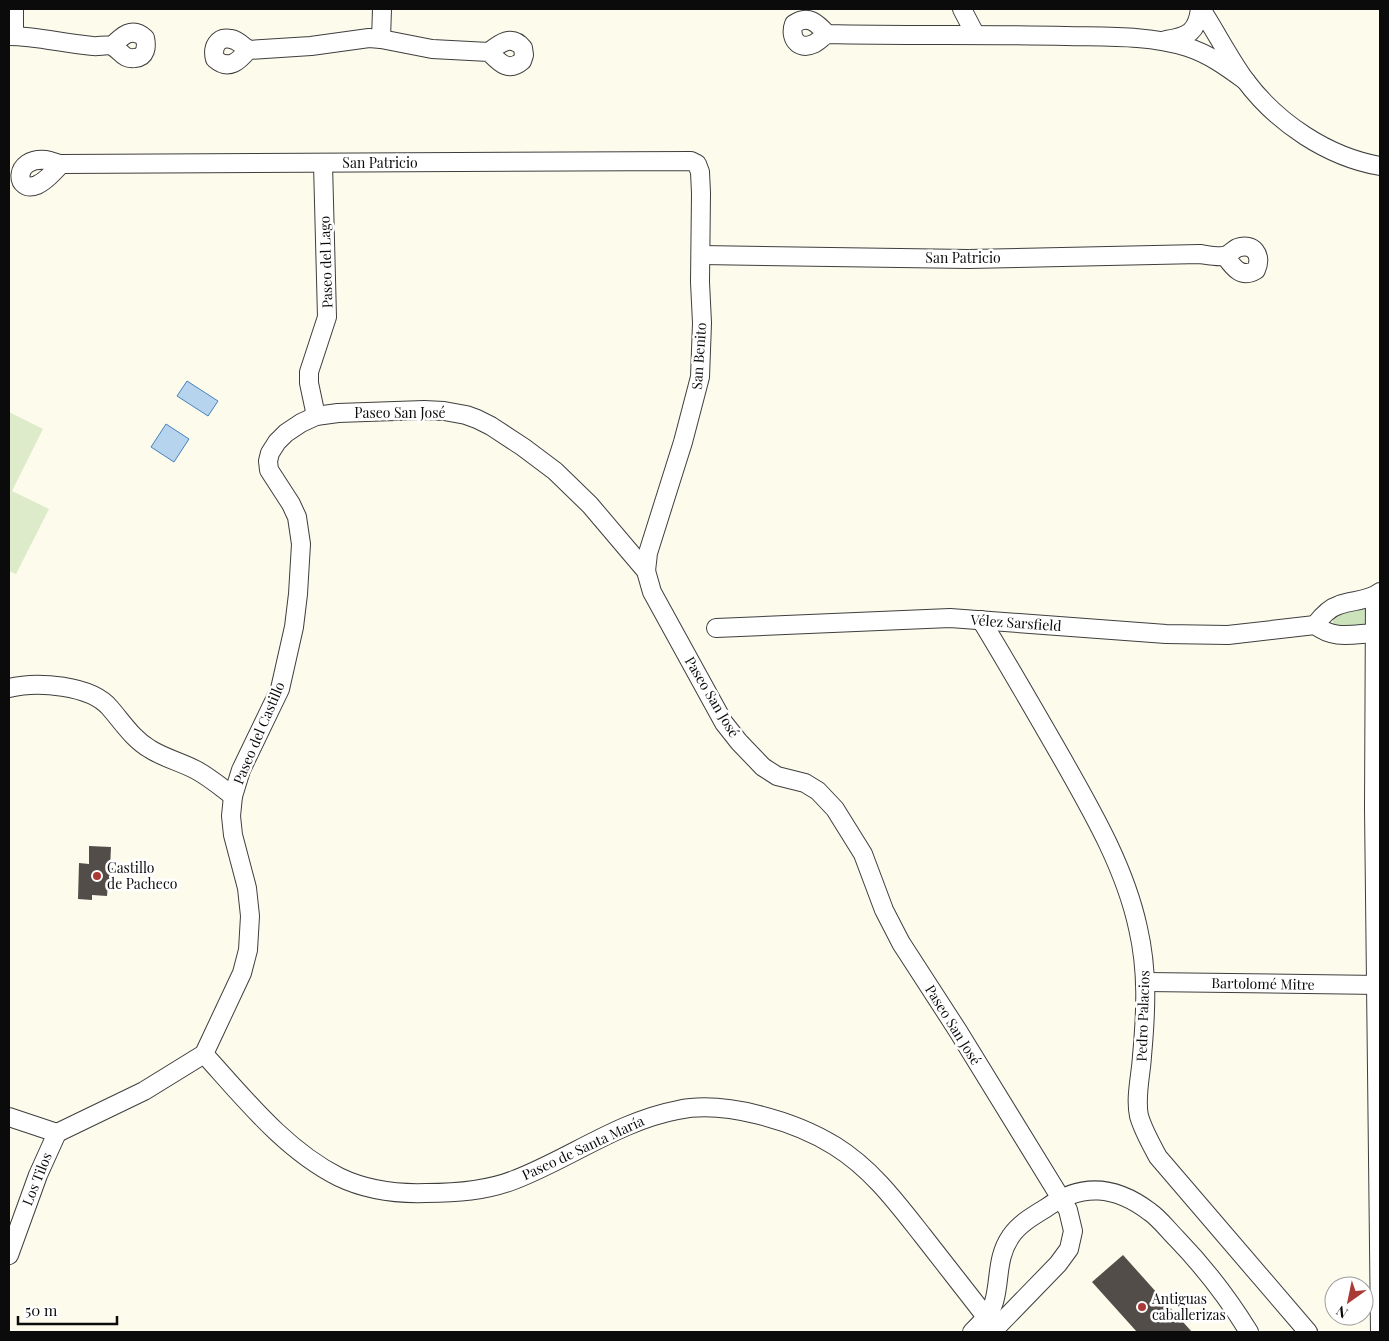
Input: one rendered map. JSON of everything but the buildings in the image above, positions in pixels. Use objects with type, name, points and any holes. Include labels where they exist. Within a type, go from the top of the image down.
[{"type":"street","points":[[14,9],[11,36],[70,45],[112,46]]},
{"type":"street","points":[[381,39],[382,9]]},
{"type":"street","points":[[962,9],[974,34]]},
{"type":"street","points":[[1163,40],[1187,35],[1198,21],[1201,9]]},
{"type":"street","points":[[1201,9],[1246,81],[1276,114],[1321,146],[1344,157],[1380,166]]},
{"type":"street","points":[[827,34],[892,36],[974,34],[1163,40],[1204,54],[1246,81]]},
{"type":"street","points":[[248,50],[311,46],[361,39],[381,39],[418,47],[489,52]]},
{"type":"street","name":"San Patricio","points":[[61,164],[691,161],[697,164]]},
{"type":"street","name":"Paseo del Lago","points":[[316,416],[309,383],[309,372],[324,331],[327,317],[323,164]]},
{"type":"street","name":"San Benito","points":[[646,572],[648,553],[683,442],[700,377],[702,322],[701,193],[700,172],[697,164]]},
{"type":"street","name":"San Patricio","points":[[701,255],[968,259],[1200,254],[1225,256]]},
{"type":"street","name":"Paseo San José","points":[[316,416],[338,413],[424,410],[466,415],[484,423],[523,447],[555,471],[590,505],[646,572],[652,592],[724,723],[739,742],[763,767],[777,776],[805,783],[818,790],[835,809],[863,854],[884,910],[901,943],[958,1031],[1068,1210],[1073,1231],[1069,1249],[1058,1264],[989,1325],[972,1332]]},
{"type":"street","name":"Paseo del Castillo","points":[[204,1054],[242,973],[248,943],[250,916],[247,888],[233,835],[231,816],[233,796],[241,770],[280,689],[294,627],[298,594],[300,544],[297,517],[269,470],[268,461],[270,453],[277,442],[286,433],[316,416]]},
{"type":"street","points":[[1375,633],[1336,636],[1323,632],[1315,625],[1322,616],[1337,605],[1378,594],[1375,633],[1374,808],[1379,985],[1380,1332]]},
{"type":"street","name":"Vélez Sarsfield","points":[[716,628],[950,618],[1166,634],[1228,635],[1315,625]]},
{"type":"street","name":"Pedro Palacios","points":[[981,620],[1076,782],[1120,867],[1138,928],[1146,982],[1144,1040],[1138,1101],[1139,1116],[1148,1140],[1158,1157],[1308,1332]]},
{"type":"street","points":[[9,688],[66,687],[86,692],[100,699],[110,708],[129,732],[151,750],[197,770],[233,796]]},
{"type":"street","name":"Bartolomé Mitre","points":[[1146,982],[1379,985]]},
{"type":"street","points":[[9,1117],[57,1133],[144,1091],[204,1054]]},
{"type":"street","name":"Paseo de Santa María","points":[[204,1054],[270,1126],[315,1162],[337,1176],[358,1185],[386,1191],[413,1194],[464,1192],[513,1181],[642,1118],[680,1109],[714,1107],[765,1116],[806,1130],[835,1146],[861,1164],[889,1193],[989,1325]]},
{"type":"street","name":"Los Tilos","points":[[9,1255],[38,1175],[57,1133]]},
{"type":"street","points":[[989,1325],[995,1300],[1002,1251],[1011,1236],[1022,1224],[1060,1198],[1071,1193],[1094,1189],[1115,1193],[1133,1200],[1152,1213],[1202,1265],[1231,1303],[1249,1332]]},
{"type":"green space","points":[[9,412],[43,429],[12,491],[49,509],[16,574],[9,571]]},
{"type":"green space","points":[[1366,605],[1366,627],[1343,629],[1333,625],[1333,616]]},
{"type":"water","points":[[187,381],[218,401],[208,416],[177,396]]},
{"type":"water","points":[[166,424],[189,439],[174,462],[151,447]]},
{"type":"place","name":"Castillo de Pacheco","points":[[97,876]]},
{"type":"place","name":"Antiguas caballerizas","points":[[1142,1307]]}]
